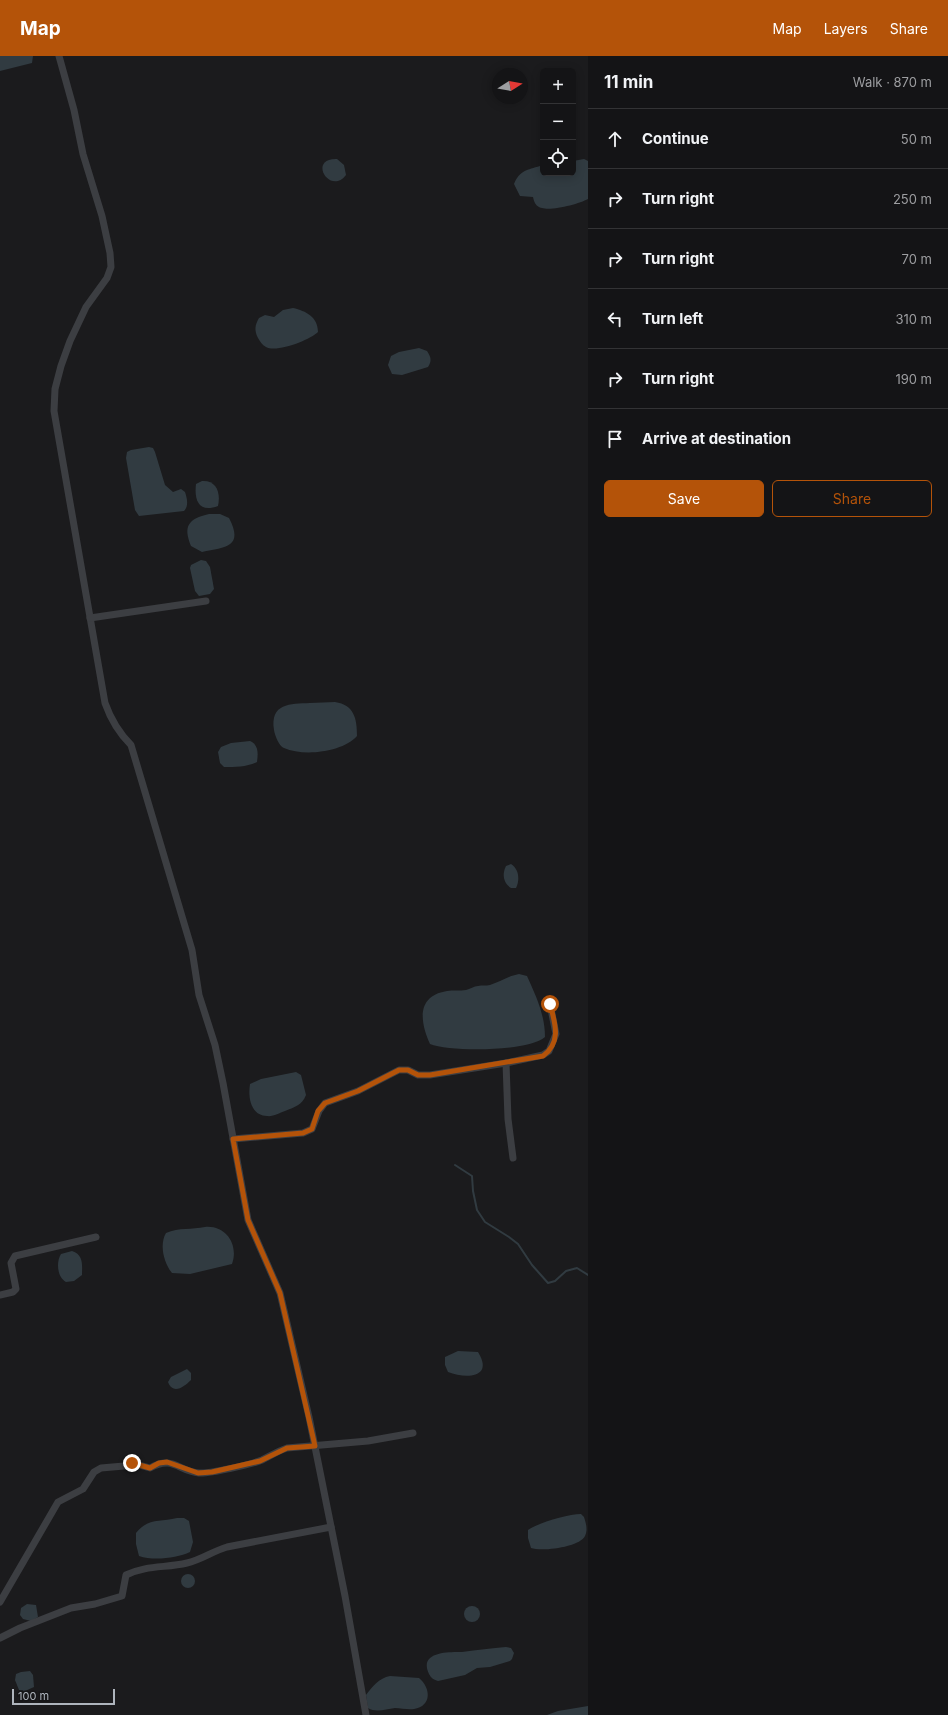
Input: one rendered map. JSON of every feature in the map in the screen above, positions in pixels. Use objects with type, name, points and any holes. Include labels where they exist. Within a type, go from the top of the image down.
[{"type":"street","points":[[59,56],[74,110],[83,154],[102,216],[110,253],[111,267],[107,278],[86,307],[61,366],[55,389],[54,411],[105,702],[110,718],[118,731],[131,745],[192,950],[199,996],[215,1045],[248,1220],[280,1293],[315,1446],[366,1715]]},
{"type":"street","points":[[90,618],[206,601]]},
{"type":"street","points":[[233,1139],[303,1133],[310,1131],[318,1111],[325,1103],[358,1091],[399,1070],[408,1070],[418,1075],[430,1075],[543,1056],[549,1051],[556,1034],[550,1004]]},
{"type":"street","points":[[506,1063],[508,1119],[514,1158]]},
{"type":"street","points":[[0,1295],[13,1292],[16,1289],[11,1263],[12,1258],[15,1256],[96,1236]]},
{"type":"street","points":[[0,1602],[58,1502],[83,1489],[94,1472],[101,1468],[124,1466],[132,1463],[150,1468],[159,1463],[167,1462],[198,1473],[212,1472],[260,1461],[287,1448],[368,1441],[413,1433]]},
{"type":"street","points":[[0,1638],[20,1628],[71,1608],[95,1604],[121,1597],[123,1595],[126,1575],[134,1571],[143,1568],[188,1563],[202,1558],[215,1550],[331,1527]]},
{"type":"shaded area","points":[[0,56],[33,56],[32,63],[0,71]]},
{"type":"shaded area","points":[[337,159],[344,165],[346,175],[340,180],[334,181],[328,179],[322,169],[328,160]]},
{"type":"shaded area","points":[[584,159],[588,161],[588,199],[578,203],[546,209],[538,207],[533,197],[520,196],[514,184],[521,173],[540,166],[540,176],[576,176],[576,160]]},
{"type":"shaded area","points":[[293,308],[307,313],[314,319],[318,332],[308,339],[293,345],[278,348],[266,347],[261,343],[256,332],[256,325],[259,318],[265,315],[274,317],[283,310]]},
{"type":"shaded area","points":[[419,348],[427,351],[429,355],[430,361],[428,367],[402,375],[392,374],[388,365],[391,356],[399,352]]},
{"type":"shaded area","points":[[149,447],[153,448],[155,452],[165,485],[173,492],[181,489],[185,492],[187,504],[184,511],[139,516],[135,510],[126,458],[127,452]]},
{"type":"shaded area","points":[[202,481],[211,483],[216,488],[219,496],[218,506],[206,508],[199,504],[196,496],[196,484]]},
{"type":"shaded area","points":[[209,514],[220,514],[229,518],[234,535],[230,544],[225,547],[202,552],[191,546],[187,533],[189,524],[192,521],[196,518]]},
{"type":"shaded area","points":[[201,560],[206,561],[210,567],[214,589],[210,594],[199,596],[195,591],[190,568],[191,565]]},
{"type":"shaded area","points":[[335,702],[346,706],[353,713],[357,736],[351,741],[333,749],[312,752],[292,751],[280,745],[274,730],[275,715],[278,710],[295,704]]},
{"type":"shaded area","points":[[250,741],[255,745],[258,753],[257,762],[245,766],[232,767],[224,767],[220,763],[218,752],[221,747],[231,743]]},
{"type":"shaded area","points":[[511,864],[516,869],[518,875],[516,888],[511,888],[508,886],[504,878],[506,866]]},
{"type":"shaded area","points":[[519,974],[527,976],[534,991],[542,1013],[545,1037],[536,1042],[523,1046],[506,1048],[471,1049],[440,1047],[430,1044],[424,1027],[423,1011],[425,1004],[430,998],[447,991],[466,990],[476,986],[490,985]]},
{"type":"shaded area","points":[[296,1072],[301,1075],[306,1095],[300,1103],[295,1107],[269,1116],[261,1115],[254,1109],[251,1104],[249,1094],[250,1084],[261,1079]]},
{"type":"shaded area","points":[[205,1227],[219,1229],[229,1238],[234,1250],[232,1264],[190,1274],[172,1273],[163,1254],[163,1243],[166,1233],[176,1230]]},
{"type":"shaded area","points":[[72,1251],[79,1255],[82,1261],[82,1275],[74,1281],[66,1282],[59,1273],[58,1261],[61,1254]]},
{"type":"shaded area","points":[[458,1351],[478,1352],[483,1367],[480,1372],[470,1376],[448,1372],[445,1365],[445,1357]]},
{"type":"shaded area","points":[[187,1369],[191,1373],[191,1380],[182,1387],[176,1389],[170,1386],[168,1382],[171,1377]]},
{"type":"shaded area","points":[[581,1514],[584,1517],[587,1529],[582,1540],[560,1548],[531,1548],[528,1538],[528,1530],[553,1519]]},
{"type":"shaded area","points":[[184,1518],[189,1521],[193,1542],[190,1552],[179,1556],[165,1558],[145,1558],[139,1556],[136,1544],[136,1533],[141,1528],[155,1521]]},
{"type":"shaded area","points":[[188,1574],[193,1576],[195,1581],[193,1586],[188,1588],[183,1586],[181,1581],[183,1576]]},
{"type":"shaded area","points":[[27,1604],[36,1605],[38,1617],[31,1621],[23,1619],[20,1615],[21,1608]]},
{"type":"shaded area","points":[[472,1606],[479,1611],[480,1614],[475,1621],[472,1622],[465,1617],[464,1614],[469,1607]]},
{"type":"shaded area","points":[[506,1647],[511,1648],[514,1653],[510,1661],[490,1667],[477,1668],[465,1675],[438,1681],[433,1679],[429,1674],[427,1666],[428,1661],[431,1657],[437,1654]]},
{"type":"shaded area","points":[[30,1671],[33,1675],[34,1687],[25,1691],[19,1690],[15,1680],[16,1674]]},
{"type":"shaded area","points":[[390,1676],[419,1678],[426,1687],[428,1696],[427,1701],[420,1707],[414,1709],[395,1708],[378,1710],[368,1708],[366,1695],[379,1681]]},
{"type":"shaded area","points":[[588,1706],[588,1715],[547,1715],[558,1711]]},
{"type":"waterway","points":[[455,1165],[472,1176],[477,1210],[485,1222],[518,1244],[532,1265],[548,1283],[555,1281],[566,1271],[577,1268],[588,1275]]},
{"type":"route","points":[[132,1463],[150,1468],[159,1463],[167,1462],[198,1473],[212,1472],[260,1461],[287,1448],[315,1446],[280,1293],[248,1220],[233,1139],[268,1137],[310,1131],[322,1105],[340,1096],[358,1091],[399,1070],[412,1071],[418,1075],[430,1075],[543,1056],[549,1051],[556,1034],[550,1004]]}]
